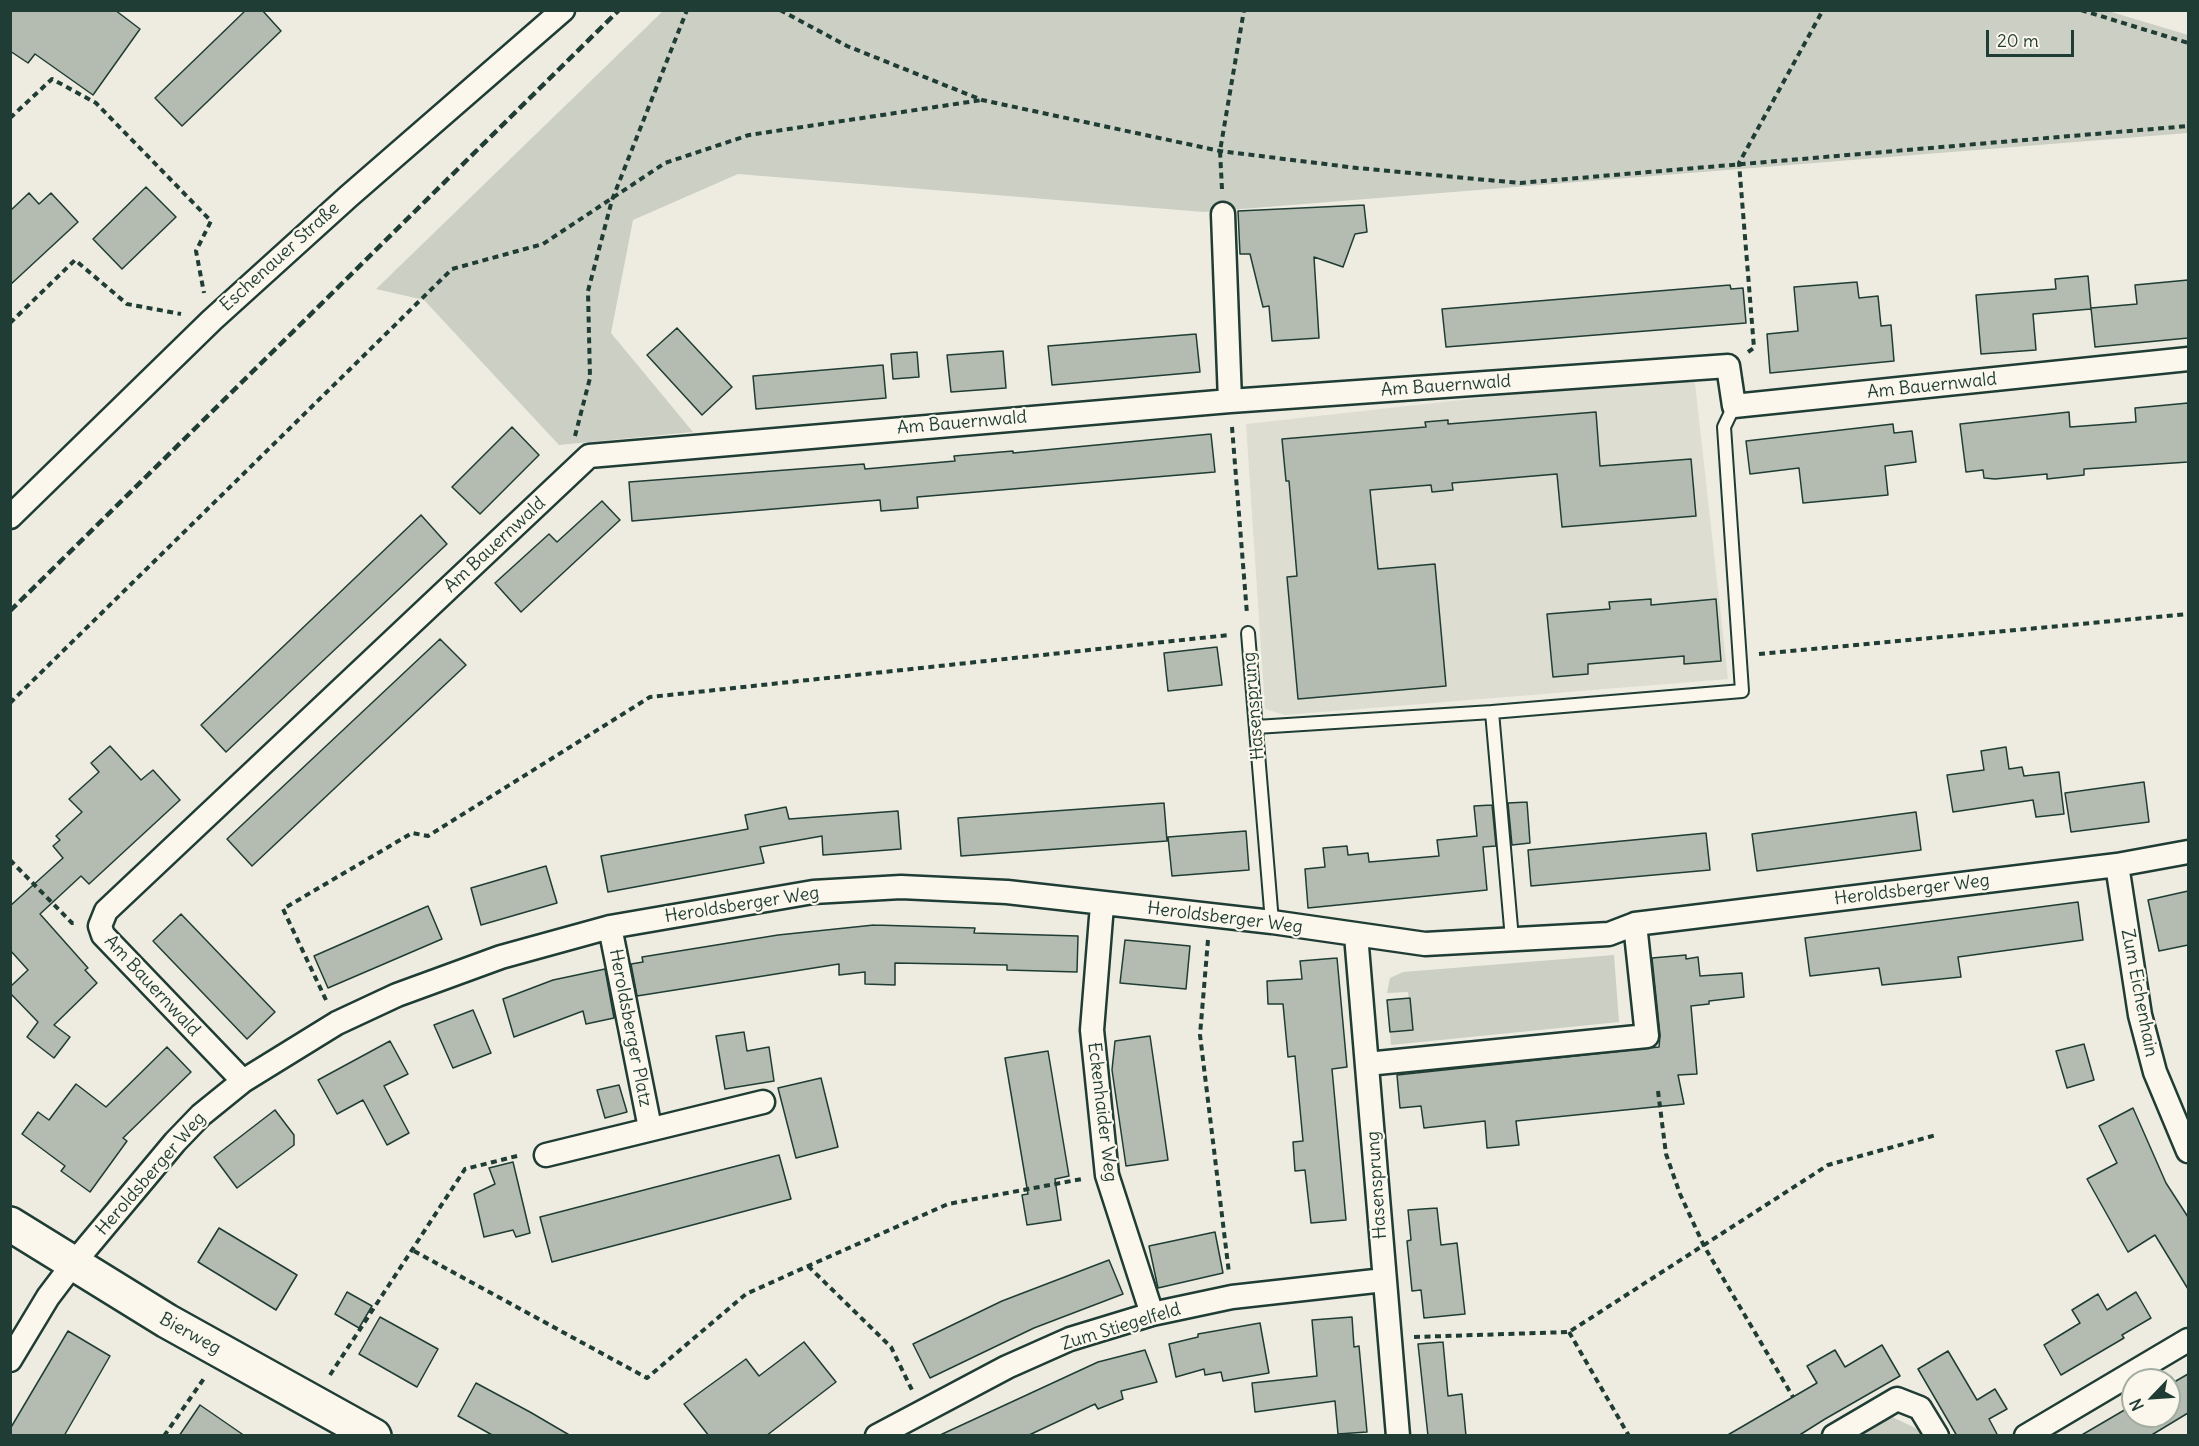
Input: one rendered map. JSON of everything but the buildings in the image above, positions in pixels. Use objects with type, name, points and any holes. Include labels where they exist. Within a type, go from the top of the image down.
[{"type":"main road","name":"Bierweg","points":[[10,1224],[222,1352],[374,1436]]},
{"type":"street","name":"Eschenauer Straße","points":[[10,518],[212,320],[357,188],[563,10]]},
{"type":"street","points":[[1223,214],[1230,401]]},
{"type":"street","name":"Am Bauernwald","points":[[1734,406],[2188,359]]},
{"type":"street","points":[[1728,366],[1734,406]]},
{"type":"street","name":"Am Bauernwald","points":[[243,1081],[103,935],[100,926],[106,911],[589,456],[1230,401],[1728,366]]},
{"type":"street","name":"Heroldsberger Weg","points":[[10,1360],[48,1297],[73,1264],[175,1142],[201,1115],[243,1081],[337,1023],[396,995],[501,957],[610,927],[813,892],[901,887],[1007,892],[1102,905],[1272,922],[1425,944],[1609,934],[1635,924],[2117,865],[2188,852]]},
{"type":"street","name":"Zum Eichenhain","points":[[2117,865],[2139,1015],[2155,1072],[2188,1151]]},
{"type":"street","name":"Eckenhaider Weg","points":[[1102,905],[1092,1030],[1107,1175],[1152,1314]]},
{"type":"street","points":[[1367,1064],[1647,1036],[1635,924]]},
{"type":"street","name":"Heroldsberger Platz","points":[[610,927],[650,1128]]},
{"type":"street","name":"Hasensprung","points":[[1356,935],[1398,1436]]},
{"type":"street","name":"Heroldsberger Platz","points":[[546,1155],[763,1102]]},
{"type":"street","name":"Zum Stiegelfeld","points":[[877,1436],[922,1411],[1070,1339],[1152,1314],[1232,1297],[1384,1280]]},
{"type":"street","points":[[2026,1436],[2188,1340]]},
{"type":"street","points":[[1834,1436],[1897,1399],[1920,1408],[1937,1436]]},
{"type":"lane","points":[[1256,727],[1492,712],[1742,691],[1724,427],[1734,406]]},
{"type":"lane","name":"Hasensprung","points":[[1248,633],[1272,922]]},
{"type":"lane","points":[[1492,712],[1512,939]]},
{"type":"path","points":[[589,456],[575,435],[590,378],[588,291],[612,200],[687,10]]},
{"type":"path","points":[[780,10],[847,46],[982,100],[1220,152],[1357,168],[1520,183],[2188,126]]},
{"type":"path","points":[[1223,214],[1220,152],[1244,10]]},
{"type":"path","points":[[1728,366],[1754,348],[1739,163],[1823,10]]},
{"type":"path","points":[[2081,10],[2188,44]]},
{"type":"path","points":[[10,118],[52,80],[96,103],[211,221],[196,251],[212,320],[127,304],[75,260],[10,323]]},
{"type":"path","points":[[10,703],[452,269],[543,244],[665,163],[749,135],[982,100]]},
{"type":"path","points":[[337,1023],[283,909],[412,833],[428,836],[650,697],[1248,633],[1230,401]]},
{"type":"path","points":[[1740,656],[2188,614]]},
{"type":"path","points":[[10,860],[72,923],[100,926]]},
{"type":"path","points":[[1211,916],[1200,1035],[1232,1297]]},
{"type":"path","points":[[1658,1092],[1666,1154],[1680,1194],[1704,1246],[1793,1397]]},
{"type":"path","points":[[1389,1338],[1569,1332],[1828,1166],[1936,1135]]},
{"type":"path","points":[[313,1401],[414,1251],[465,1169],[520,1155],[546,1155]]},
{"type":"path","points":[[414,1251],[647,1377],[746,1294],[948,1204],[1107,1175]]},
{"type":"path","points":[[808,1266],[891,1347],[922,1411]]},
{"type":"path","points":[[1569,1332],[1629,1436]]},
{"type":"path","points":[[164,1436],[222,1352]]},
{"type":"shaded area","points":[[2105,10],[2188,35],[2188,133],[1204,212],[738,174],[633,220],[611,333],[693,432],[559,445],[424,300],[376,289],[663,11]]},
{"type":"shaded area","points":[[1694,374],[1728,679],[1285,715],[1265,709],[1246,424]]},
{"type":"shaded area","points":[[1614,955],[1619,1022],[1391,1045],[1390,1033],[1411,1030],[1408,992],[1387,993],[1390,978],[1403,972]]},
{"type":"shaded area","points":[[1888,1415],[1926,1433],[1927,1436],[1854,1436]]},
{"type":"railway","points":[[10,611],[619,10]]}]
